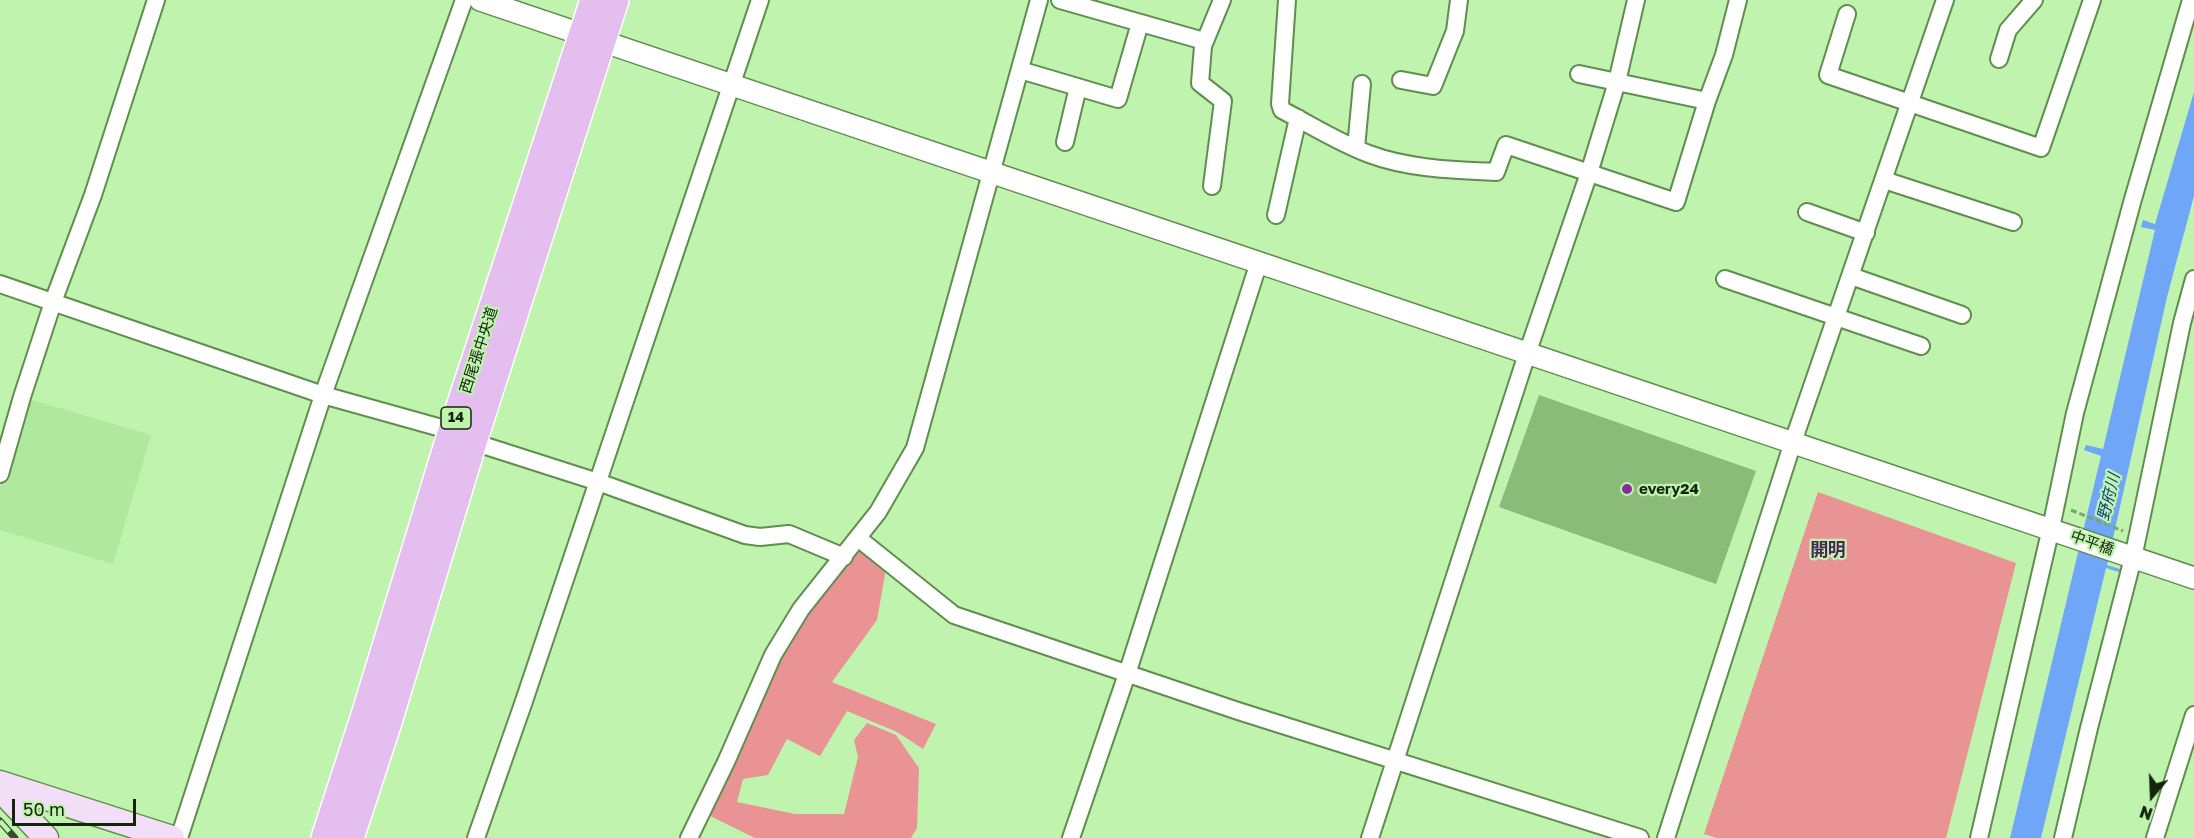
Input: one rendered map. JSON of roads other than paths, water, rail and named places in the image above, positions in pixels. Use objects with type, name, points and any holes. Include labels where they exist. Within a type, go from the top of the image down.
[{"type":"main road","name":"西尾張中央道","points":[[325,838],[462,436],[591,38],[594,0]]},
{"type":"main road","name":"西尾張中央道","points":[[591,38],[615,0]]},
{"type":"main road","name":"西尾張中央道","points":[[350,838],[388,722],[462,436]]},
{"type":"main road","points":[[0,783],[172,838]]},
{"type":"main road","points":[[0,789],[46,838]]},
{"type":"street","points":[[0,474],[52,302],[93,195],[156,0]]},
{"type":"street","points":[[179,838],[323,395],[464,0]]},
{"type":"street","name":"中平橋","points":[[480,0],[2194,578]]},
{"type":"street","points":[[476,838],[760,0]]},
{"type":"street","points":[[689,838],[726,762],[773,655],[801,609],[878,512],[915,448],[1039,0]]},
{"type":"street","points":[[1060,0],[1204,41]]},
{"type":"street","points":[[1212,186],[1223,101],[1200,82],[1204,41],[1222,0]]},
{"type":"street","points":[[1287,0],[1280,104],[1282,111],[1356,148],[1396,163],[1496,172],[1506,145],[1676,202],[1707,100],[1724,55],[1738,0]]},
{"type":"street","points":[[1401,80],[1433,86],[1455,31],[1459,0]]},
{"type":"street","points":[[1370,838],[1527,354],[1589,173],[1617,82],[1636,0]]},
{"type":"street","points":[[1666,838],[1793,442],[1946,0]]},
{"type":"street","points":[[1999,58],[2008,30],[2034,0]]},
{"type":"street","points":[[1846,14],[1828,75],[2042,148],[2092,0]]},
{"type":"street","points":[[1979,838],[2051,528],[2075,413],[2103,303],[2191,0]]},
{"type":"street","points":[[1020,70],[1118,99],[1140,23]]},
{"type":"street","points":[[1579,74],[1707,100]]},
{"type":"street","points":[[1356,148],[1362,84]]},
{"type":"street","points":[[1065,142],[1078,87]]},
{"type":"street","points":[[1276,214],[1298,118]]},
{"type":"street","points":[[1884,180],[2013,222]]},
{"type":"street","points":[[1807,212],[1866,233]]},
{"type":"street","points":[[1071,838],[1127,674],[1259,262]]},
{"type":"street","points":[[1851,276],[1962,315]]},
{"type":"street","points":[[1725,279],[1921,346]]},
{"type":"street","points":[[2064,838],[2089,728],[2133,558],[2182,323],[2194,279]]},
{"type":"street","points":[[0,284],[323,395],[462,436],[745,535],[760,537],[789,534],[843,557]]},
{"type":"street","points":[[858,538],[954,615],[1127,674],[1640,838]]},
{"type":"street","points":[[2155,838],[2194,715]]},
{"type":"water","name":"野府川","points":[[2194,92],[2194,196],[2167,297],[2107,565],[2123,570],[2122,573],[2106,568],[2041,838],[2010,838],[2101,456],[2084,450],[2086,445],[2103,449],[2155,230],[2141,227],[2143,220],[2155,224]]},
{"type":"railway","points":[[0,821],[15,838]]},
{"type":"place","name":"every24","points":[[1627,489]]},
{"type":"district","name":"開明","points":[[1828,550]]}]
